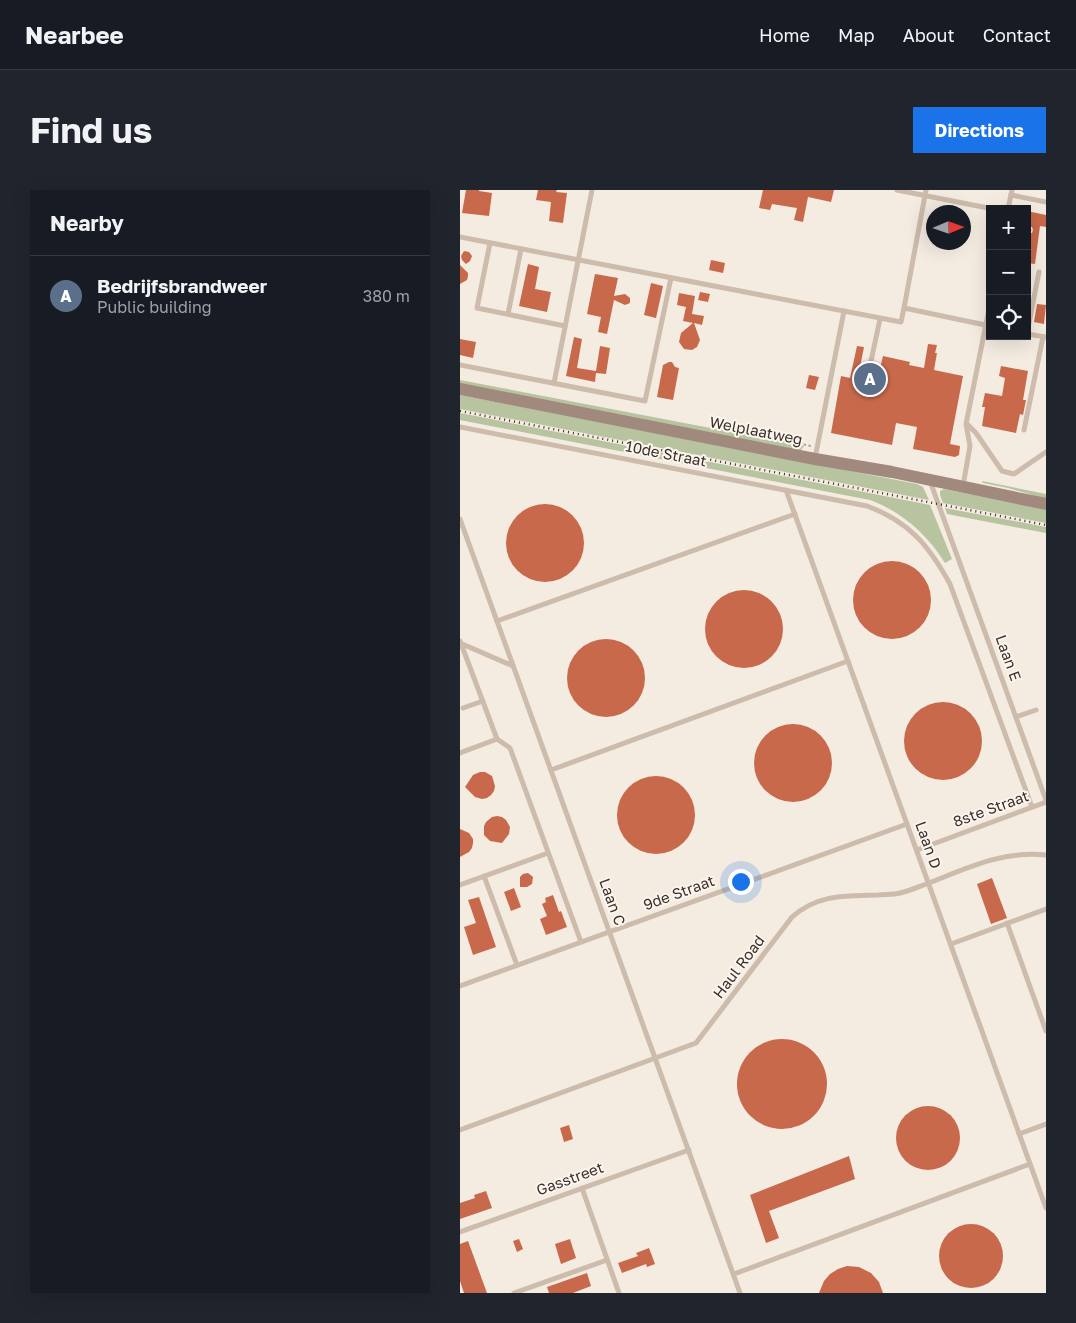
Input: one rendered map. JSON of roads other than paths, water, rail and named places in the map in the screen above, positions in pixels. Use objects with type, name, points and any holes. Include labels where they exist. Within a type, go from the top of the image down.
[{"type":"street","name":"Welplaatweg","points":[[460,389],[1046,504]]},
{"type":"lane","points":[[554,383],[592,190]]},
{"type":"lane","points":[[897,190],[925,193],[986,207]]},
{"type":"lane","points":[[1009,205],[1012,192],[1046,202]]},
{"type":"lane","points":[[460,237],[901,322],[925,193]]},
{"type":"lane","points":[[490,243],[477,308],[565,326]]},
{"type":"lane","points":[[508,314],[521,249]]},
{"type":"lane","points":[[1031,313],[1039,272]]},
{"type":"lane","points":[[460,365],[645,401],[671,278]]},
{"type":"lane","points":[[904,308],[986,326]]},
{"type":"lane","points":[[815,459],[844,311]]},
{"type":"lane","points":[[868,375],[880,319]]},
{"type":"lane","points":[[1024,430],[1044,337],[1031,334]]},
{"type":"lane","points":[[962,486],[970,446],[966,424],[986,335]]},
{"type":"lane","points":[[966,424],[976,433],[1002,472],[1014,474],[1046,452]]},
{"type":"lane","name":"10de Straat","points":[[460,427],[867,506],[883,511],[894,518],[926,545],[937,560],[950,584],[1032,807]]},
{"type":"lane","name":"Laan E","points":[[929,480],[1046,801]]},
{"type":"lane","name":"Laan D","points":[[786,490],[1046,1208]]},
{"type":"lane","points":[[497,621],[795,514]]},
{"type":"lane","name":"Laan C","points":[[460,519],[740,1293]]},
{"type":"lane","points":[[460,642],[513,666]]},
{"type":"lane","points":[[460,642],[497,739],[510,748],[581,942]]},
{"type":"lane","points":[[551,770],[848,661]]},
{"type":"lane","points":[[462,708],[483,701]]},
{"type":"lane","points":[[1016,717],[1036,710]]},
{"type":"lane","points":[[460,753],[497,739]]},
{"type":"lane","name":"8ste Straat","points":[[916,850],[1046,801]]},
{"type":"lane","name":"9de Straat","points":[[460,986],[907,824]]},
{"type":"lane","points":[[460,885],[548,853]]},
{"type":"lane","name":"Haul Road","points":[[460,1130],[696,1043],[792,917],[814,902],[840,896],[902,893],[997,858],[1026,853],[1046,855]]},
{"type":"lane","points":[[484,876],[517,965]]},
{"type":"lane","points":[[951,944],[1046,909]]},
{"type":"lane","points":[[1007,923],[1046,1030]]},
{"type":"lane","points":[[1020,1134],[1046,1124]]},
{"type":"lane","name":"Gasstreet","points":[[460,1232],[689,1150]]},
{"type":"lane","points":[[734,1274],[1030,1164]]},
{"type":"lane","points":[[582,1188],[619,1293]]},
{"type":"lane","points":[[514,1293],[607,1260]]},
{"type":"railway","points":[[460,411],[1046,525]]},
{"type":"place","name":"Bedrijfsbrandweer","points":[[870,379]]}]
